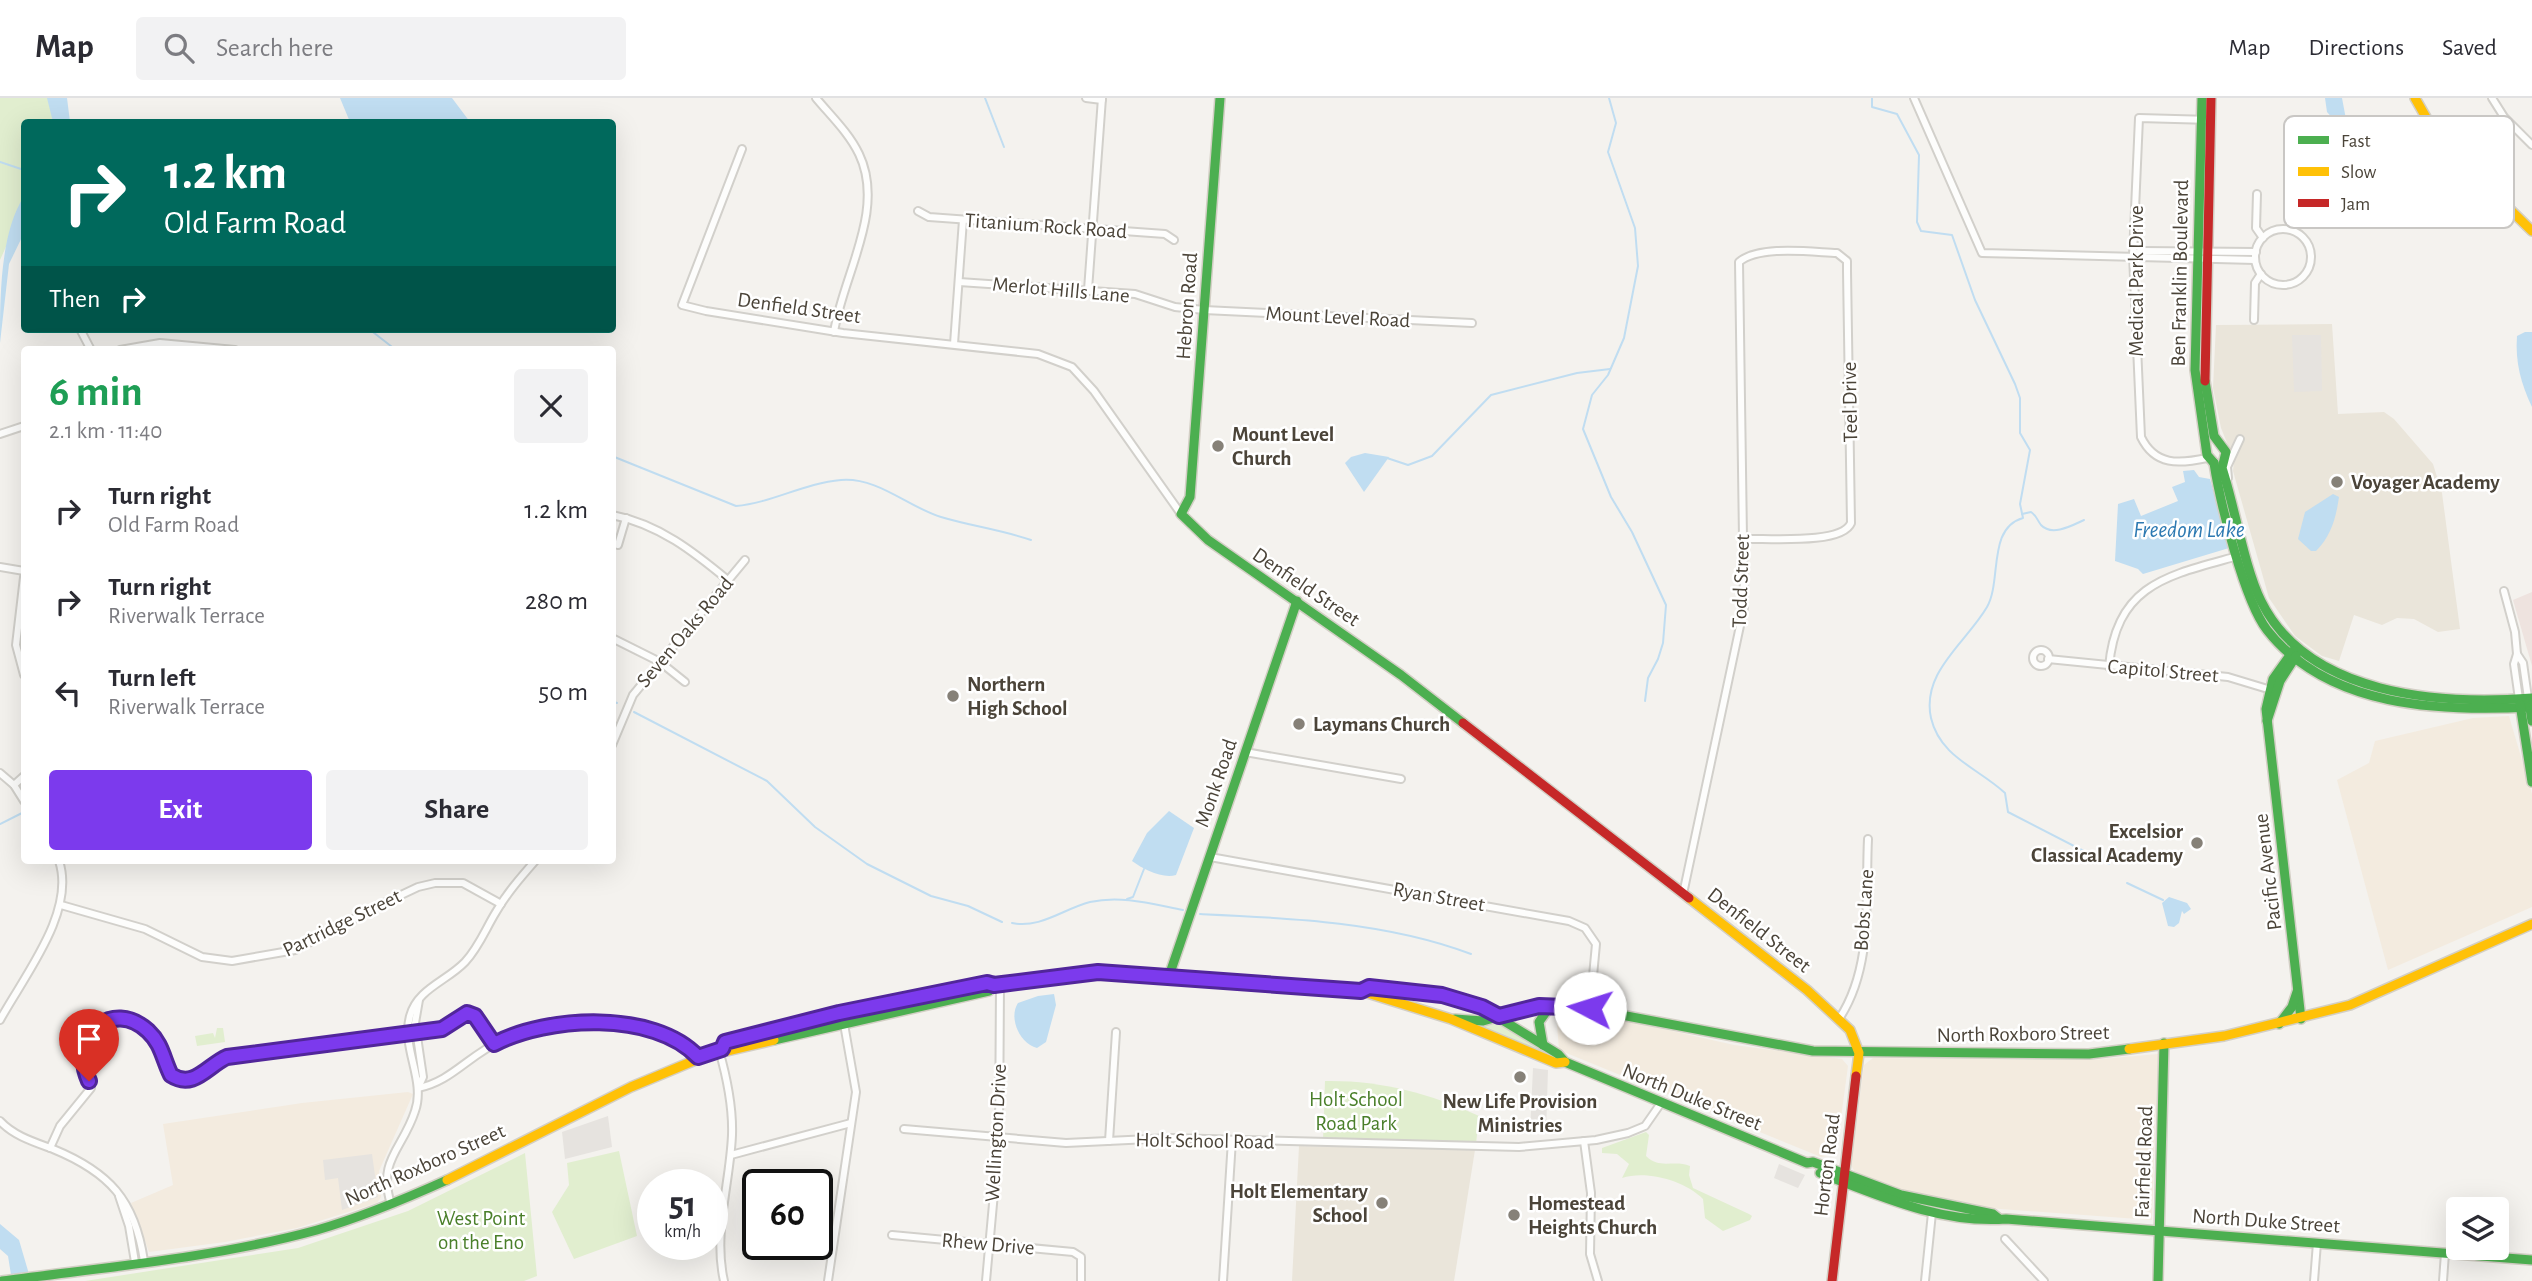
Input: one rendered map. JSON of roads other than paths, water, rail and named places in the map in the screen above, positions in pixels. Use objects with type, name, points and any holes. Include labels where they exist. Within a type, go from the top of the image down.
[{"type":"main road","name":"Hebron Road","points":[[1181,514],[1190,497],[1220,98]]},
{"type":"main road","name":"Ben Franklin Boulevard","points":[[2202,98],[2206,119],[2203,255],[2205,384],[2213,445]]},
{"type":"main road","name":"Ben Franklin Boulevard","points":[[2206,119],[2211,98]]},
{"type":"main road","points":[[2415,98],[2424,116]]},
{"type":"main road","points":[[2514,214],[2532,231]]},
{"type":"main road","points":[[2213,445],[2226,452],[2215,460]]},
{"type":"main road","points":[[2213,445],[2249,596],[2259,619],[2294,654],[2398,691],[2465,700],[2527,703]]},
{"type":"main road","points":[[2215,460],[2228,487],[2259,598],[2294,654]]},
{"type":"main road","name":"Denfield Street","points":[[1181,514],[1219,548],[1434,700],[1839,1018],[1852,1034],[1858,1053]]},
{"type":"main road","name":"Monk Road","points":[[1169,976],[1297,601]]},
{"type":"main road","name":"Pacific Avenue","points":[[2294,654],[2264,708],[2301,1019]]},
{"type":"main road","points":[[2527,703],[2532,721]]},
{"type":"main road","points":[[2527,703],[2532,782]]},
{"type":"main road","name":"North Roxboro Street","points":[[2,1281],[265,1243],[337,1224],[391,1204],[631,1086],[720,1049],[725,1042],[839,1013],[987,983],[997,985],[1086,972],[1169,976],[1361,991],[1369,996],[1451,1019],[1483,1021],[1524,1008],[1551,1005],[1590,1008],[1773,1046],[1858,1053],[2043,1055],[2109,1052],[2301,1019],[2350,1005],[2532,924]]},
{"type":"main road","name":"North Roxboro Street","points":[[720,1049],[727,1051],[795,1033],[989,991],[997,985]]},
{"type":"main road","name":"North Roxboro Street","points":[[1361,991],[1369,987],[1442,995],[1482,1007],[1499,1016]]},
{"type":"main road","points":[[2279,1024],[2292,1007],[2299,987]]},
{"type":"main road","points":[[844,1024],[846,1017],[886,1008],[890,1004]]},
{"type":"main road","points":[[1543,1045],[1539,1023],[1551,1005]]},
{"type":"main road","points":[[795,1033],[804,1027],[834,1020],[839,1013]]},
{"type":"main road","name":"North Duke Street","points":[[1499,1016],[1565,1062],[1807,1163],[1811,1169],[1922,1202],[1993,1214],[1998,1219]]},
{"type":"main road","name":"North Duke Street","points":[[1451,1019],[1556,1063],[1565,1062]]},
{"type":"main road","name":"Fairfield Road","points":[[2158,1281],[2164,1044]]},
{"type":"main road","name":"Horton Road","points":[[1832,1281],[1858,1053]]},
{"type":"main road","name":"North Duke Street","points":[[1843,1179],[1932,1213],[1980,1222],[1992,1223],[1998,1219],[2532,1260]]},
{"type":"street","points":[[817,98],[853,142],[864,166],[868,187],[867,212],[834,332]]},
{"type":"street","points":[[1086,98],[1102,99],[1088,290]]},
{"type":"street","points":[[1914,98],[1982,253],[2133,254],[2141,251],[2255,260]]},
{"type":"street","points":[[2492,98],[2503,116]]},
{"type":"street","name":"Medical Park Drive","points":[[2206,119],[2139,118],[2133,254],[2138,422],[2141,437],[2150,452],[2165,461],[2180,464],[2215,460]]},
{"type":"street","points":[[2514,127],[2532,145]]},
{"type":"street","name":"Denfield Street","points":[[743,149],[682,305],[706,312],[834,332],[1038,354],[1072,367],[1094,391],[1181,514]]},
{"type":"street","points":[[2257,194],[2256,228],[2263,238]]},
{"type":"street","name":"Titanium Rock Road","points":[[918,211],[929,217],[1165,234],[1174,240]]},
{"type":"street","points":[[954,344],[963,220]]},
{"type":"street","points":[[2280,229],[2299,234],[2307,244],[2310,262],[2301,279],[2289,285],[2270,282],[2260,274],[2255,260],[2263,238],[2280,229]]},
{"type":"street","points":[[2203,255],[2256,252]]},
{"type":"street","name":"Teel Drive","points":[[1739,262],[1747,255],[1760,253],[1837,253],[1847,261],[1852,514],[1846,531],[1832,537],[1743,538]]},
{"type":"street","name":"Todd Street","points":[[1683,894],[1742,621],[1739,262]]},
{"type":"street","points":[[2254,320],[2255,283],[2260,274]]},
{"type":"street","name":"Merlot Hills Lane","points":[[959,282],[1135,294],[1175,307],[1204,310]]},
{"type":"street","name":"Mount Level Road","points":[[1204,310],[1472,323]]},
{"type":"street","points":[[142,346],[180,346]]},
{"type":"street","points":[[0,434],[21,430]]},
{"type":"street","points":[[2228,487],[2227,467],[2240,439]]},
{"type":"street","points":[[616,516],[680,542],[729,581]]},
{"type":"street","points":[[618,545],[626,518]]},
{"type":"street","points":[[2109,667],[2120,619],[2142,592],[2168,577],[2238,556]]},
{"type":"street","name":"Seven Oaks Road","points":[[616,735],[629,702],[745,560]]},
{"type":"street","points":[[0,567],[21,570]]},
{"type":"street","points":[[2504,592],[2515,632],[2517,654],[2523,663],[2527,703]]},
{"type":"street","points":[[21,602],[16,645],[21,663]]},
{"type":"street","points":[[616,640],[660,662],[685,682]]},
{"type":"street","name":"Capitol Street","points":[[2048,659],[2228,677],[2272,691]]},
{"type":"street","points":[[1245,752],[1401,779]]},
{"type":"street","points":[[0,774],[21,796]]},
{"type":"street","points":[[14,786],[21,779]]},
{"type":"street","name":"Bobs Lane","points":[[1839,1018],[1847,1002],[1865,942],[1868,839]]},
{"type":"street","name":"Ryan Street","points":[[1210,857],[1569,921],[1585,929],[1597,944],[1590,1008]]},
{"type":"street","points":[[0,1020],[61,905],[63,882],[60,864]]},
{"type":"street","points":[[391,1204],[385,1184],[386,1170],[415,1113],[418,1088],[408,1034],[412,1011],[437,982],[466,961],[501,904],[533,864]]},
{"type":"street","name":"Partridge Street","points":[[61,905],[145,929],[202,957],[232,961],[295,950],[406,893],[435,883],[463,883],[501,904]]},
{"type":"street","name":"Wellington Drive","points":[[986,1281],[999,1138],[997,985]]},
{"type":"street","points":[[418,1088],[423,1077],[416,1033],[419,1000]]},
{"type":"street","points":[[50,1148],[60,1126],[91,1088],[82,1062],[85,1044],[95,1029],[111,1020],[130,1021],[146,1029],[159,1044],[171,1075],[184,1080],[202,1076],[227,1057],[442,1029],[465,1013],[471,1013],[494,1044]]},
{"type":"street","points":[[418,1088],[441,1082],[494,1044],[544,1026],[590,1022],[669,1035],[684,1043],[698,1057]]},
{"type":"street","points":[[828,1281],[856,1082],[844,1024]]},
{"type":"street","points":[[1110,1141],[1116,1032]]},
{"type":"street","points":[[720,1049],[731,1102],[731,1155],[721,1231],[724,1281]]},
{"type":"street","name":"Holt School Road","points":[[904,1129],[1066,1143],[1170,1138],[1503,1147],[1613,1137],[1641,1128],[1661,1103]]},
{"type":"street","points":[[0,1121],[15,1133],[88,1165],[119,1195],[136,1224],[139,1262]]},
{"type":"street","points":[[731,1155],[851,1123]]},
{"type":"street","points":[[1223,1281],[1232,1140]]},
{"type":"street","points":[[1584,1141],[1591,1193],[1590,1254],[1598,1281]]},
{"type":"street","points":[[1925,1281],[1932,1213]]},
{"type":"street","name":"Rhew Drive","points":[[892,1235],[1073,1252],[1082,1257],[1081,1281]]},
{"type":"street","points":[[2005,1239],[2044,1281]]},
{"type":"street","points":[[2314,1281],[2317,1243]]},
{"type":"street","points":[[2442,1281],[2445,1253]]},
{"type":"water","points":[[47,98],[67,98],[70,119],[52,119]]},
{"type":"water","points":[[340,98],[452,98],[468,119],[349,119]]},
{"type":"water","points":[[2325,98],[2342,98],[2345,116],[2331,116],[2327,112]]},
{"type":"water","points":[[21,202],[21,239],[9,264],[0,343],[3,266],[16,211]]},
{"type":"water","points":[[2532,332],[2532,407],[2522,381],[2517,355],[2517,336]]},
{"type":"water","points":[[1365,453],[1389,457],[1364,492],[1345,463],[1351,457]]},
{"type":"water","name":"Freedom Lake","points":[[2194,470],[2199,477],[2210,479],[2229,548],[2143,574],[2138,569],[2115,561],[2118,504],[2134,499],[2141,516],[2178,501],[2172,487],[2185,482],[2183,471]]},
{"type":"water","points":[[2333,494],[2339,497],[2332,526],[2316,551],[2311,551],[2298,539],[2305,512]]},
{"type":"water","points":[[1169,811],[1194,828],[1176,875],[1165,876],[1132,861],[1147,833]]},
{"type":"water","points":[[2169,897],[2187,903],[2191,909],[2184,914],[2182,911],[2179,923],[2174,927],[2168,926],[2162,903]]},
{"type":"water","points":[[1054,994],[1056,1005],[1046,1042],[1037,1048],[1021,1036],[1014,1016],[1018,1003]]},
{"type":"water","points":[[0,1224],[19,1240],[31,1281],[12,1281],[8,1256],[0,1249]]},
{"type":"waterway","points":[[985,98],[1004,147]]},
{"type":"waterway","points":[[1609,98],[1616,123],[1608,152],[1635,228],[1638,266],[1624,338],[1608,375],[1592,395],[1583,429],[1611,497],[1632,532],[1666,605],[1663,643],[1648,678],[1645,701]]},
{"type":"waterway","points":[[1872,98],[1872,107],[1897,114],[1919,155],[1917,222],[1921,231],[1952,235],[1975,300],[2015,384],[2020,398],[2020,433],[2030,450],[2020,504],[2023,518],[2004,532],[1987,607],[1939,672],[1930,702],[1931,718],[1943,743],[1951,752],[2005,793],[2008,812],[2109,864]]},
{"type":"waterway","points":[[0,162],[21,169]]},
{"type":"waterway","points":[[374,333],[391,346]]},
{"type":"waterway","points":[[1387,458],[1408,465],[1432,456],[1491,395],[1577,373],[1610,369]]},
{"type":"waterway","points":[[616,458],[736,506],[827,482],[855,480],[880,488],[941,517],[1031,540]]},
{"type":"waterway","points":[[2022,514],[2031,512],[2041,525],[2051,530],[2062,529],[2084,520]]},
{"type":"waterway","points":[[634,712],[767,781],[815,827],[867,864],[931,896],[968,906],[1002,922]]},
{"type":"waterway","points":[[0,824],[21,814]]},
{"type":"waterway","points":[[1127,899],[1133,897],[1144,869]]},
{"type":"waterway","points":[[2127,883],[2163,900]]},
{"type":"waterway","points":[[1012,923],[1042,921],[1080,905],[1113,899],[1183,910]]},
{"type":"waterway","points":[[1200,914],[1268,917],[1372,928],[1439,943],[1471,954]]},
{"type":"place","name":"Mount Level Church","points":[[1218,446]]},
{"type":"place","name":"Voyager Academy","points":[[2337,482]]},
{"type":"place","name":"Northern High School","points":[[953,696]]},
{"type":"place","name":"Laymans Church","points":[[1299,724]]},
{"type":"place","name":"Excelsior Classical Academy","points":[[2197,843]]},
{"type":"place","name":"New Life Provision Ministries","points":[[1520,1077]]},
{"type":"place","name":"Holt Elementary School","points":[[1382,1203]]},
{"type":"place","name":"Homestead Heights Church","points":[[1514,1215]]},
{"type":"park label","name":"Holt School Road Park","points":[[1356,1111]]},
{"type":"park label","name":"West Point on the Eno","points":[[481,1230]]}]
